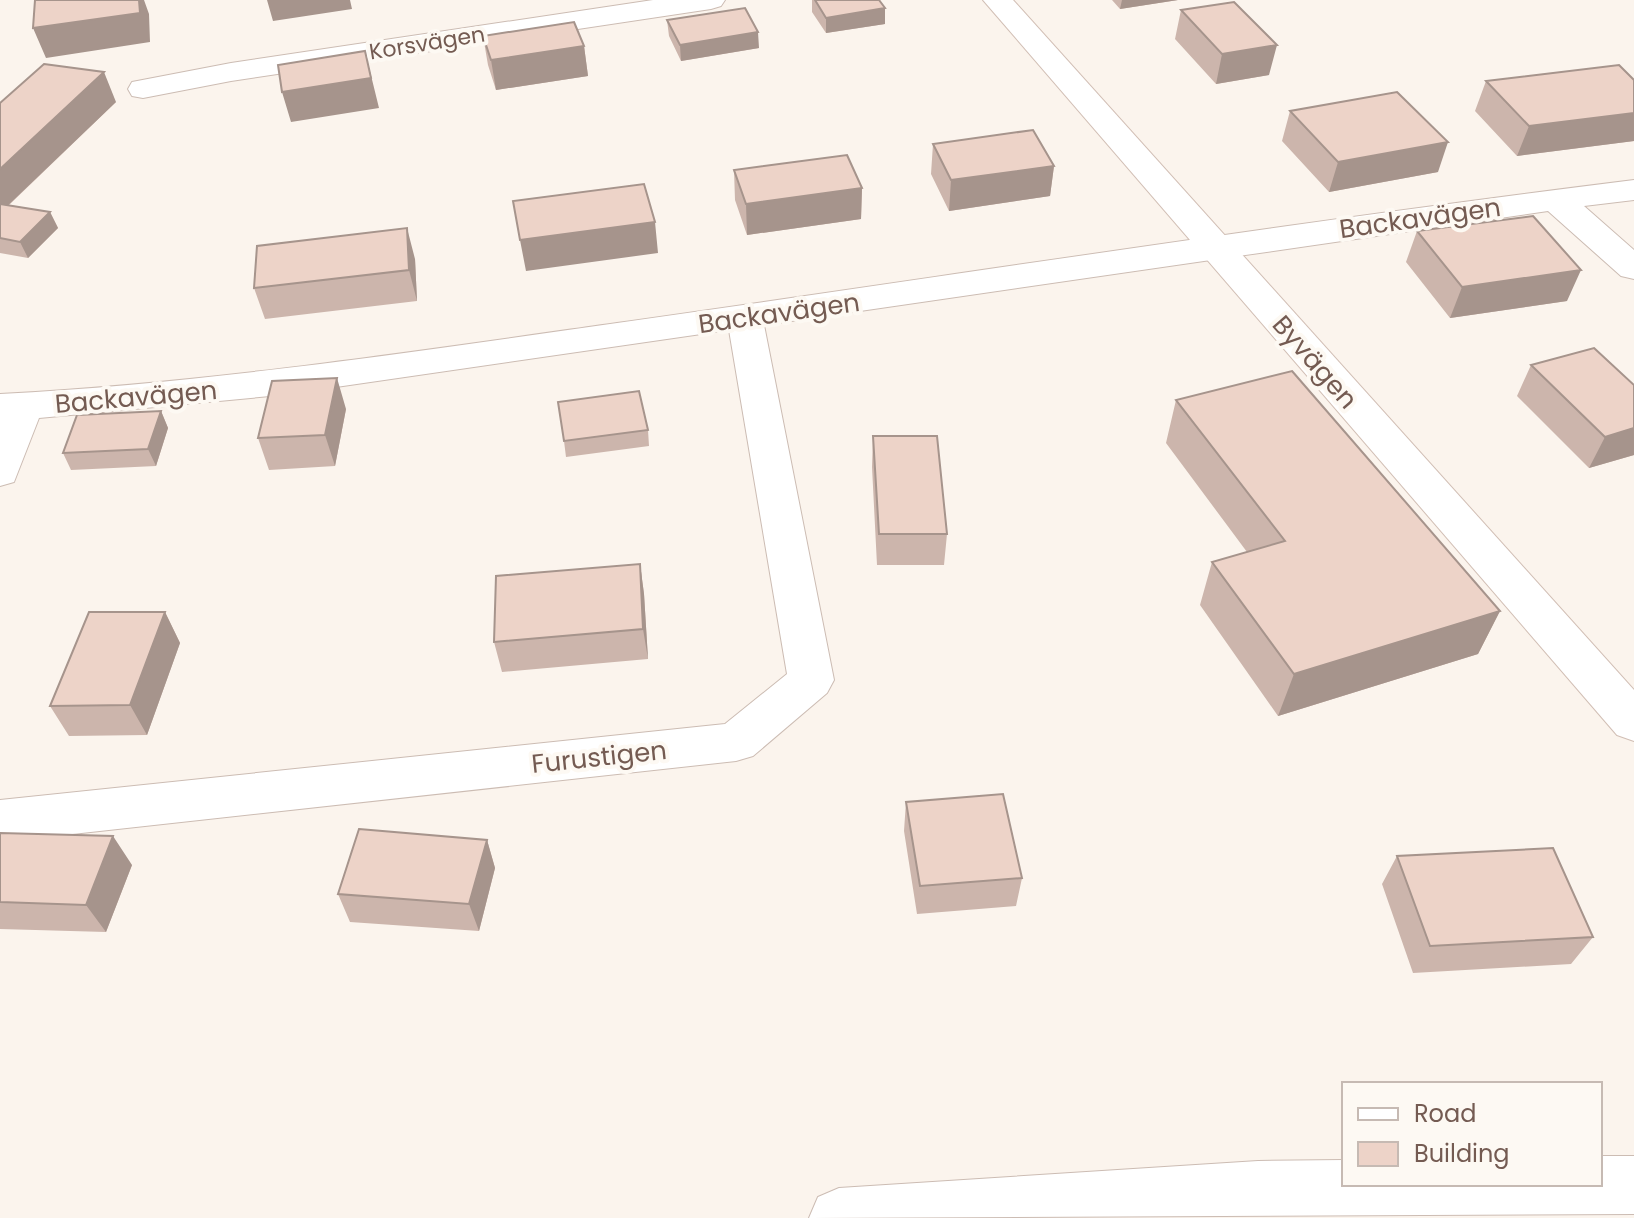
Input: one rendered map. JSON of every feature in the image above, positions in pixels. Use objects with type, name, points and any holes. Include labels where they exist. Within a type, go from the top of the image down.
[{"type":"street","name":"Korsvägen","points":[[143,89],[231,72],[711,0]]},
{"type":"street","name":"Byvägen","points":[[997,0],[1634,722]]},
{"type":"street","name":"Backavägen","points":[[12,407],[253,386],[745,319],[1214,247],[1634,190]]},
{"type":"street","points":[[1555,199],[1634,268]]},
{"type":"street","name":"Furustigen","points":[[0,821],[736,742],[811,680],[745,319]]},
{"type":"street","points":[[0,472],[12,407]]},
{"type":"street","points":[[1602,1185],[1634,1185]]},
{"type":"street","points":[[839,1218],[1258,1190],[1559,1186]]},
{"type":"building","points":[[35,0],[139,0],[140,13],[33,28]]},
{"type":"building","points":[[815,0],[879,0],[885,8],[826,18]]},
{"type":"building","points":[[1234,2],[1277,45],[1222,54],[1181,10]]},
{"type":"building","points":[[745,8],[758,32],[680,45],[667,20]]},
{"type":"building","points":[[574,22],[584,46],[491,60],[483,36]]},
{"type":"building","points":[[365,51],[371,78],[282,92],[278,65]]},
{"type":"building","points":[[44,64],[104,72],[0,169],[0,103]]},
{"type":"building","points":[[1619,65],[1634,80],[1634,113],[1529,126],[1486,81]]},
{"type":"building","points":[[1397,92],[1448,142],[1338,162],[1290,111]]},
{"type":"building","points":[[1033,130],[1054,166],[951,180],[933,144]]},
{"type":"building","points":[[847,155],[862,188],[746,204],[734,170]]},
{"type":"building","points":[[644,184],[655,222],[520,240],[513,201]]},
{"type":"building","points":[[0,204],[50,212],[20,242],[0,238]]},
{"type":"building","points":[[1533,216],[1581,270],[1462,287],[1417,231]]},
{"type":"building","points":[[407,228],[409,270],[254,288],[257,246]]},
{"type":"building","points":[[1594,348],[1634,385],[1634,428],[1605,437],[1531,365]]},
{"type":"building","points":[[1292,371],[1500,611],[1294,674],[1212,562],[1285,541],[1176,400]]},
{"type":"building","points":[[337,378],[325,435],[258,438],[272,381]]},
{"type":"building","points":[[639,391],[648,430],[564,441],[558,402]]},
{"type":"building","points":[[161,411],[148,449],[63,453],[77,415]]},
{"type":"building","points":[[873,436],[937,436],[947,534],[879,534]]},
{"type":"building","points":[[640,564],[643,629],[494,642],[496,576]]},
{"type":"building","points":[[89,612],[165,612],[130,705],[50,706]]},
{"type":"building","points":[[1003,794],[1022,878],[920,886],[906,802]]},
{"type":"building","points":[[359,829],[487,840],[469,904],[338,894]]},
{"type":"building","points":[[0,833],[113,836],[86,905],[0,902]]},
{"type":"building","points":[[1553,848],[1593,937],[1430,946],[1397,856]]}]
